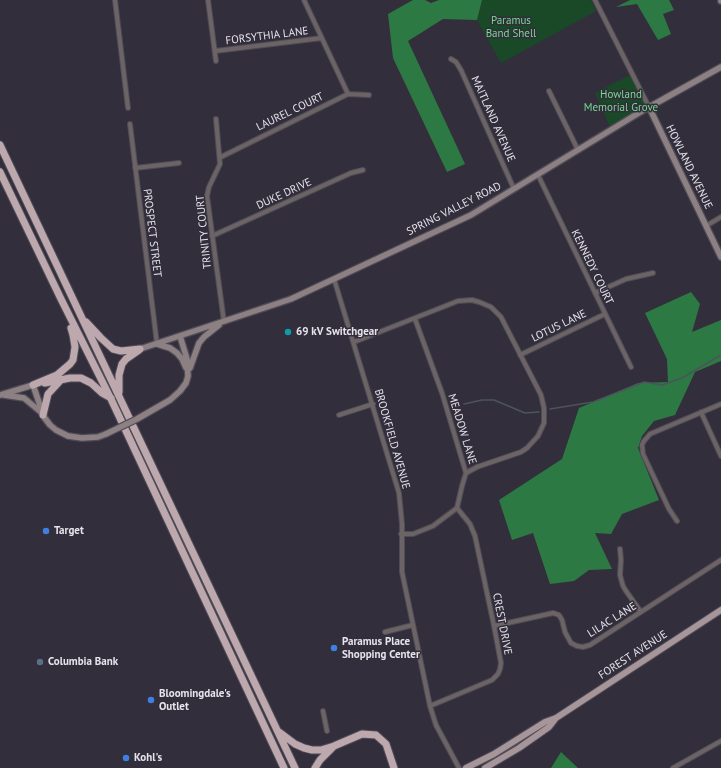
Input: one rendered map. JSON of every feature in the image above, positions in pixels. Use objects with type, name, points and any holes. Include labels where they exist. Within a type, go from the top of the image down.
[{"type":"highway","points":[[0,145],[295,768]]},
{"type":"highway","points":[[0,172],[61,299],[111,398],[284,768]]},
{"type":"highway","points":[[33,385],[57,375],[68,368],[73,360],[75,347],[73,334],[61,299]]},
{"type":"highway","points":[[80,315],[113,349],[121,351],[140,349]]},
{"type":"highway","points":[[119,396],[118,384],[121,368],[126,359],[140,349]]},
{"type":"highway","points":[[33,385],[74,378],[85,379],[102,393],[111,398]]},
{"type":"highway","points":[[43,415],[48,394],[60,381]]},
{"type":"highway","points":[[277,730],[291,741],[304,748],[321,750],[362,734],[376,735],[386,744],[394,768]]},
{"type":"highway","points":[[315,768],[320,760],[334,746]]},
{"type":"main road","name":"FOREST AVENUE","points":[[466,768],[499,751],[546,722],[556,718],[721,610]]},
{"type":"main road","name":"FOREST AVENUE","points":[[485,768],[519,748],[549,727],[556,718]]},
{"type":"main road","points":[[490,768],[497,762]]},
{"type":"street","points":[[115,0],[128,108]]},
{"type":"street","name":"FORSYTHIA LANE","points":[[208,0],[216,60]]},
{"type":"street","points":[[304,0],[348,94]]},
{"type":"street","name":"HOWLAND AVENUE","points":[[595,0],[649,107],[721,257]]},
{"type":"street","name":"FORSYTHIA LANE","points":[[215,51],[322,38]]},
{"type":"street","name":"MAITLAND AVENUE","points":[[451,59],[456,62],[461,70],[514,189]]},
{"type":"street","name":"SPRING VALLEY ROAD","points":[[140,349],[286,302],[470,215],[649,107],[721,67]]},
{"type":"street","points":[[549,91],[578,150]]},
{"type":"street","name":"LAUREL COURT","points":[[221,157],[348,94],[370,95]]},
{"type":"street","name":"TRINITY COURT","points":[[216,119],[221,157],[219,169],[209,187],[207,196],[224,322]]},
{"type":"street","name":"PROSPECT STREET","points":[[130,124],[158,344]]},
{"type":"street","points":[[135,168],[179,163]]},
{"type":"street","name":"DUKE DRIVE","points":[[212,236],[351,173],[363,170]]},
{"type":"street","name":"KENNEDY COURT","points":[[538,175],[631,367]]},
{"type":"street","points":[[706,226],[721,217]]},
{"type":"street","points":[[595,293],[626,279],[653,273]]},
{"type":"street","name":"BROOKFIELD AVENUE","points":[[334,279],[399,493],[402,572],[430,706],[436,725],[458,768]]},
{"type":"street","points":[[354,342],[458,301],[472,300],[479,302],[491,307],[501,317],[543,402],[545,415],[542,430],[533,443],[521,452],[477,467],[466,473]]},
{"type":"street","name":"LOTUS LANE","points":[[520,355],[605,314]]},
{"type":"street","name":"MEADOW LANE","points":[[415,319],[442,392],[466,473],[457,508]]},
{"type":"street","points":[[1,395],[33,385],[43,415],[50,426],[63,434],[82,438],[98,437],[154,410],[177,394],[186,383],[195,351],[199,343],[208,333],[224,322]]},
{"type":"street","points":[[180,336],[186,354],[188,374]]},
{"type":"street","points":[[158,344],[170,348],[177,353],[182,359],[188,374]]},
{"type":"street","points":[[1,395],[24,398],[43,415]]},
{"type":"street","points":[[339,415],[373,404]]},
{"type":"street","points":[[677,521],[669,509],[642,454],[642,445],[646,437],[650,434],[721,404]]},
{"type":"street","points":[[701,412],[721,456]]},
{"type":"street","points":[[401,534],[413,534],[433,526],[457,508]]},
{"type":"street","name":"CREST DRIVE","points":[[430,706],[496,678],[501,663],[474,536],[470,524],[457,508]]},
{"type":"street","points":[[620,549],[622,560],[620,575],[623,586],[641,612]]},
{"type":"street","name":"LILAC LANE","points":[[494,626],[553,613],[559,615],[565,632],[571,642],[577,646],[583,647],[590,645],[721,560]]},
{"type":"street","points":[[385,632],[413,625]]},
{"type":"street","points":[[323,712],[327,731]]},
{"type":"street","points":[[673,768],[721,741]]},
{"type":"green space","points":[[413,0],[425,0],[431,3],[439,0],[482,0],[477,20],[443,19],[408,41],[465,164],[447,172],[393,58],[388,14]]},
{"type":"green space","name":"Paramus Band Shell","points":[[482,0],[591,0],[596,11],[501,63],[477,20]]},
{"type":"green space","points":[[630,0],[669,0],[674,10],[663,14],[671,34],[658,40],[637,4],[616,7]]},
{"type":"green space","name":"Howland Memorial Grove","points":[[632,74],[649,107],[611,129],[595,93]]},
{"type":"green space","points":[[691,292],[700,304],[692,332],[721,320],[721,361],[695,372],[675,415],[654,421],[642,436],[638,448],[659,500],[622,514],[611,534],[595,533],[612,569],[589,570],[574,581],[550,584],[533,533],[512,540],[499,500],[562,459],[579,408],[638,383],[668,382],[667,359],[645,313]]},
{"type":"green space","points":[[561,752],[578,768],[551,768]]},
{"type":"waterway","points":[[550,409],[593,402],[644,382],[662,385],[682,378],[721,355]]},
{"type":"waterway","points":[[464,404],[482,400],[494,400],[525,413],[539,412]]},
{"type":"place","name":"69 kV Switchgear","points":[[288,332]]},
{"type":"place","name":"Target","points":[[46,531]]},
{"type":"place","name":"Paramus Place Shopping Center","points":[[334,648]]},
{"type":"place","name":"Columbia Bank","points":[[40,662]]},
{"type":"place","name":"Bloomingdale's Outlet","points":[[151,700]]},
{"type":"place","name":"Kohl's","points":[[126,758]]}]
